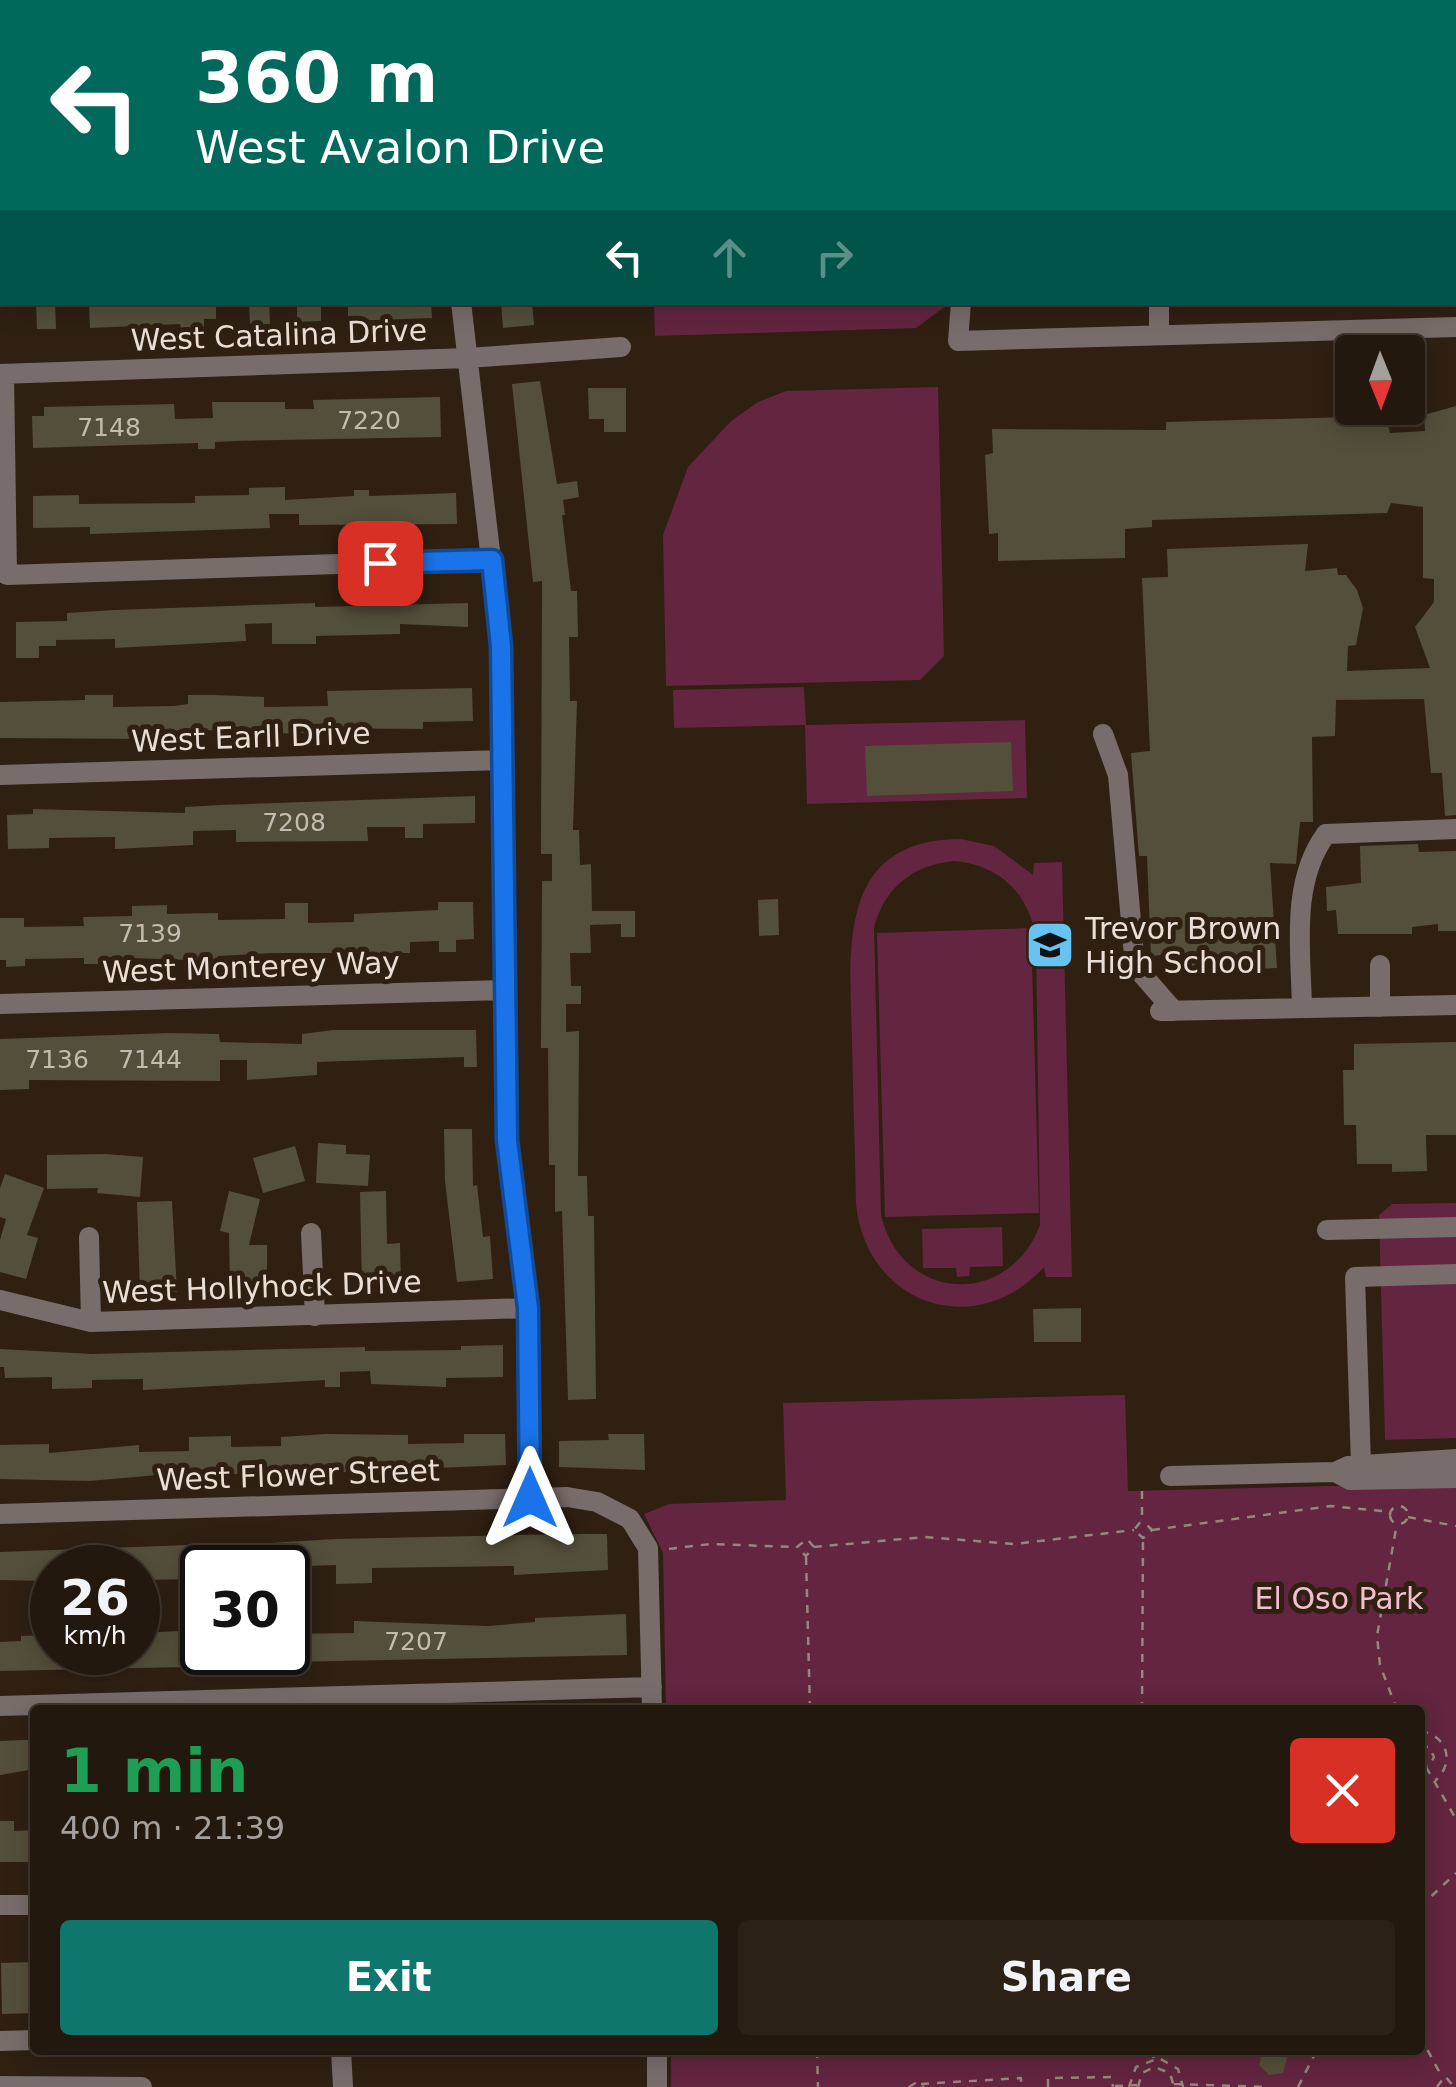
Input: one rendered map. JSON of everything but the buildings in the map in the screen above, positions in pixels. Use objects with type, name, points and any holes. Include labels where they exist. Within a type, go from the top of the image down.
[{"type":"street","points":[[461,305],[501,646],[507,1140],[528,1308],[530,1498]]},
{"type":"street","points":[[961,305],[958,341],[1456,327]]},
{"type":"street","points":[[1159,305],[1159,335]]},
{"type":"street","name":"West Catalina Drive","points":[[2,374],[468,358],[621,346]]},
{"type":"street","points":[[2,374],[7,575],[492,560]]},
{"type":"street","points":[[1103,734],[1118,775],[1134,955],[1140,972],[1167,1011],[1456,1005]]},
{"type":"street","name":"West Earll Drive","points":[[0,775],[503,760]]},
{"type":"street","points":[[1302,1008],[1302,892],[1314,850],[1326,834],[1456,829]]},
{"type":"street","points":[[1380,965],[1380,1007]]},
{"type":"street","name":"West Monterey Way","points":[[0,1004],[504,990]]},
{"type":"street","points":[[1327,1230],[1456,1228]]},
{"type":"street","points":[[311,1233],[315,1316]]},
{"type":"street","points":[[88,1237],[92,1322]]},
{"type":"street","points":[[1361,1465],[1356,1276],[1456,1274]]},
{"type":"street","name":"West Hollyhock Drive","points":[[0,1300],[92,1322],[528,1308]]},
{"type":"street","points":[[1170,1476],[1336,1472],[1361,1465],[1456,1459]]},
{"type":"street","points":[[1336,1472],[1350,1480],[1456,1478]]},
{"type":"street","name":"West Flower Street","points":[[0,1514],[530,1498],[597,1502],[630,1519],[648,1548],[652,1688]]},
{"type":"street","points":[[36,1705],[652,1688],[652,1705]]},
{"type":"street","points":[[0,1706],[30,1705]]},
{"type":"street","points":[[0,1906],[30,1904]]},
{"type":"street","points":[[0,2041],[30,2040]]},
{"type":"street","points":[[340,2055],[343,2087]]},
{"type":"street","points":[[657,2055],[657,2087]]},
{"type":"street","points":[[0,2086],[142,2087]]},
{"type":"path","points":[[806,1556],[814,1548],[925,1537],[1014,1544],[1134,1530],[1142,1520],[1142,1491]]},
{"type":"path","points":[[1142,1705],[1143,1538],[1152,1530],[1331,1506],[1391,1512],[1403,1507],[1408,1517]]},
{"type":"path","points":[[1391,1512],[1397,1524],[1377,1636],[1380,1665],[1395,1705]]},
{"type":"path","points":[[1397,1524],[1408,1517],[1456,1526]]},
{"type":"path","points":[[1142,1520],[1152,1530]]},
{"type":"path","points":[[1134,1530],[1143,1538]]},
{"type":"path","points":[[663,1551],[696,1544],[797,1547],[807,1539],[814,1548]]},
{"type":"path","points":[[797,1547],[806,1556],[810,1705]]},
{"type":"path","points":[[1425,1733],[1435,1735],[1446,1749],[1446,1766],[1435,1781]]},
{"type":"path","points":[[1425,1748],[1434,1753],[1432,1764],[1425,1766]]},
{"type":"path","points":[[1425,1769],[1456,1819]]},
{"type":"path","points":[[1425,1902],[1456,1873]]},
{"type":"path","points":[[1425,2045],[1442,2077],[1454,2083]]},
{"type":"path","points":[[817,2055],[818,2087]]},
{"type":"path","points":[[1154,2055],[1154,2067]]},
{"type":"path","points":[[1298,2087],[1314,2055]]},
{"type":"path","points":[[1129,2086],[1136,2067],[1154,2058],[1174,2064],[1183,2085]]},
{"type":"path","points":[[1048,2087],[1048,2078],[1112,2077],[1112,2086],[1138,2086],[1142,2073],[1154,2067],[1166,2069],[1174,2086],[1269,2087]]},
{"type":"path","points":[[1437,2087],[1442,2077]]},
{"type":"path","points":[[909,2087],[1021,2078],[1020,2087]]},
{"type":"green space","points":[[654,305],[947,305],[916,328],[655,336]]},
{"type":"green space","points":[[938,387],[944,656],[920,680],[666,686],[663,535],[688,467],[731,421],[758,402],[786,391]]},
{"type":"green space","points":[[804,687],[806,725],[1025,720],[1027,798],[807,804],[805,725],[674,728],[673,690]]},
{"type":"green space","points":[[961,839],[994,846],[1033,875],[1034,863],[1062,862],[1072,1277],[1046,1277],[1044,1267],[1017,1290],[987,1303],[957,1307],[928,1302],[902,1288],[880,1267],[864,1239],[856,1204],[852,938],[871,880],[891,858],[920,844]],"holes":[[[939,863],[970,864],[1010,885],[1020,896],[1033,924],[1040,1225],[1025,1252],[1004,1271],[981,1282],[956,1284],[932,1279],[910,1265],[892,1244],[881,1215],[874,927],[885,901],[913,873]]]},
{"type":"green space","points":[[1031,928],[1039,1213],[885,1217],[877,933]]},
{"type":"green space","points":[[1456,1203],[1456,1438],[1385,1440],[1379,1215],[1392,1204]]},
{"type":"green space","points":[[1002,1227],[1003,1266],[970,1267],[969,1276],[957,1277],[956,1268],[923,1268],[922,1229]]},
{"type":"green space","name":"El Oso Park","points":[[1125,1395],[1128,1491],[1456,1483],[1456,2087],[671,2087],[671,2055],[1425,2055],[1425,1705],[666,1705],[663,1553],[644,1514],[669,1504],[786,1500],[783,1403]]},
{"type":"place","name":"Trevor Brown High School","points":[[1050,945]]},
{"type":"route","points":[[380,563],[492,560],[501,646],[507,1140],[528,1308],[530,1498]]}]
